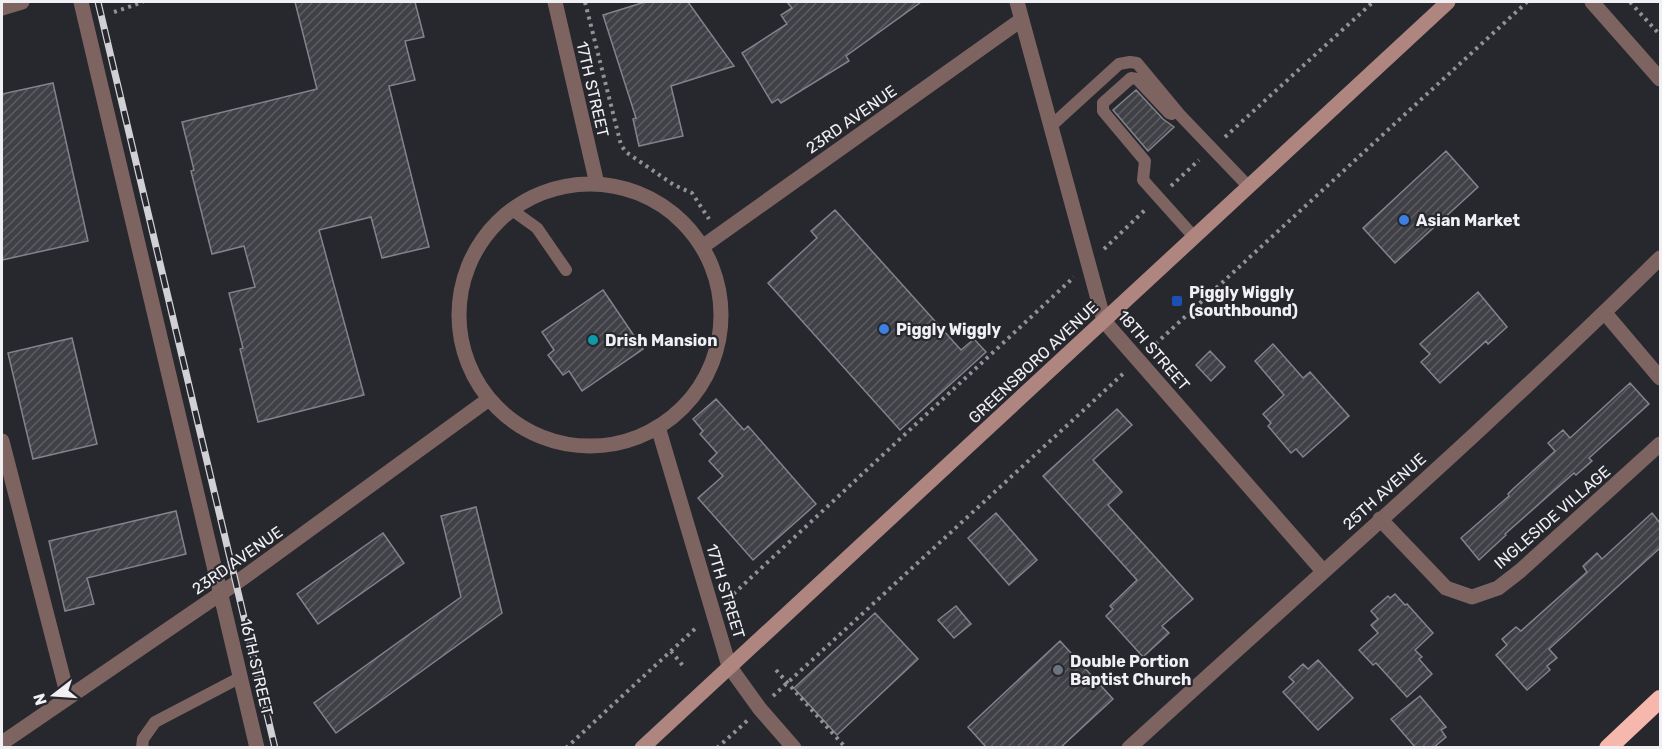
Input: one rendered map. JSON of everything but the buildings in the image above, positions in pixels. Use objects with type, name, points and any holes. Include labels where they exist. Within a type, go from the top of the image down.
[{"type":"highway","points":[[1608,747],[1660,699]]},
{"type":"main road","name":"GREENSBORO AVENUE","points":[[642,747],[1195,238],[1445,3]]},
{"type":"street","points":[[2,8],[21,2]]},
{"type":"street","name":"16TH STREET","points":[[81,2],[257,747]]},
{"type":"street","name":"17TH STREET","points":[[555,2],[597,184]]},
{"type":"street","name":"18TH STREET","points":[[1017,2],[1104,321],[1323,571]]},
{"type":"street","points":[[1592,2],[1660,79]]},
{"type":"street","name":"23RD AVENUE","points":[[702,247],[1022,20]]},
{"type":"street","points":[[572,184],[597,184],[621,187],[652,199],[675,215],[702,247],[717,284],[720,312],[718,340],[710,366],[697,390],[682,408],[658,427],[635,438],[612,444],[573,444],[555,441],[530,431],[506,415],[489,399],[472,371],[463,345],[459,319],[461,291],[468,265],[481,241],[498,220],[520,203],[546,191],[572,184]]},
{"type":"street","name":"25TH AVENUE","points":[[1129,747],[1605,313],[1660,258]]},
{"type":"street","points":[[1605,313],[1660,378]]},
{"type":"street","name":"23RD AVENUE","points":[[2,743],[221,594],[489,399]]},
{"type":"street","name":"17TH STREET","points":[[658,427],[729,666],[760,709],[794,747]]},
{"type":"street","points":[[2,441],[68,696]]},
{"type":"street","name":"INGLESIDE VILLAGE","points":[[1380,519],[1446,588],[1472,597],[1498,588],[1520,571],[1660,444]]},
{"type":"lane","points":[[1051,126],[1119,64],[1137,63],[1181,116],[1248,186]]},
{"type":"lane","points":[[1181,116],[1169,113],[1137,79],[1131,78],[1103,103],[1103,111],[1144,161],[1143,180],[1195,238]]},
{"type":"lane","points":[[512,210],[537,228],[566,270]]},
{"type":"lane","points":[[142,747],[143,739],[155,722],[241,677]]},
{"type":"path","points":[[114,12],[143,2]]},
{"type":"path","points":[[585,2],[621,145],[626,152],[674,185],[692,193],[719,234]]},
{"type":"path","points":[[566,747],[1372,2]]},
{"type":"path","points":[[717,747],[1527,2]]},
{"type":"path","points":[[1630,2],[1660,34]]},
{"type":"path","points":[[670,651],[684,667]]},
{"type":"path","points":[[776,670],[846,747]]},
{"type":"railway","points":[[98,2],[275,748]]},
{"type":"place","name":"Asian Market","points":[[1404,220]]},
{"type":"place","name":"Piggly Wiggly (southbound)","points":[[1177,301]]},
{"type":"place","name":"Piggly Wiggly","points":[[884,329]]},
{"type":"place","name":"Drish Mansion","points":[[593,340]]},
{"type":"place","name":"Double Portion Baptist Church","points":[[1058,670]]}]
